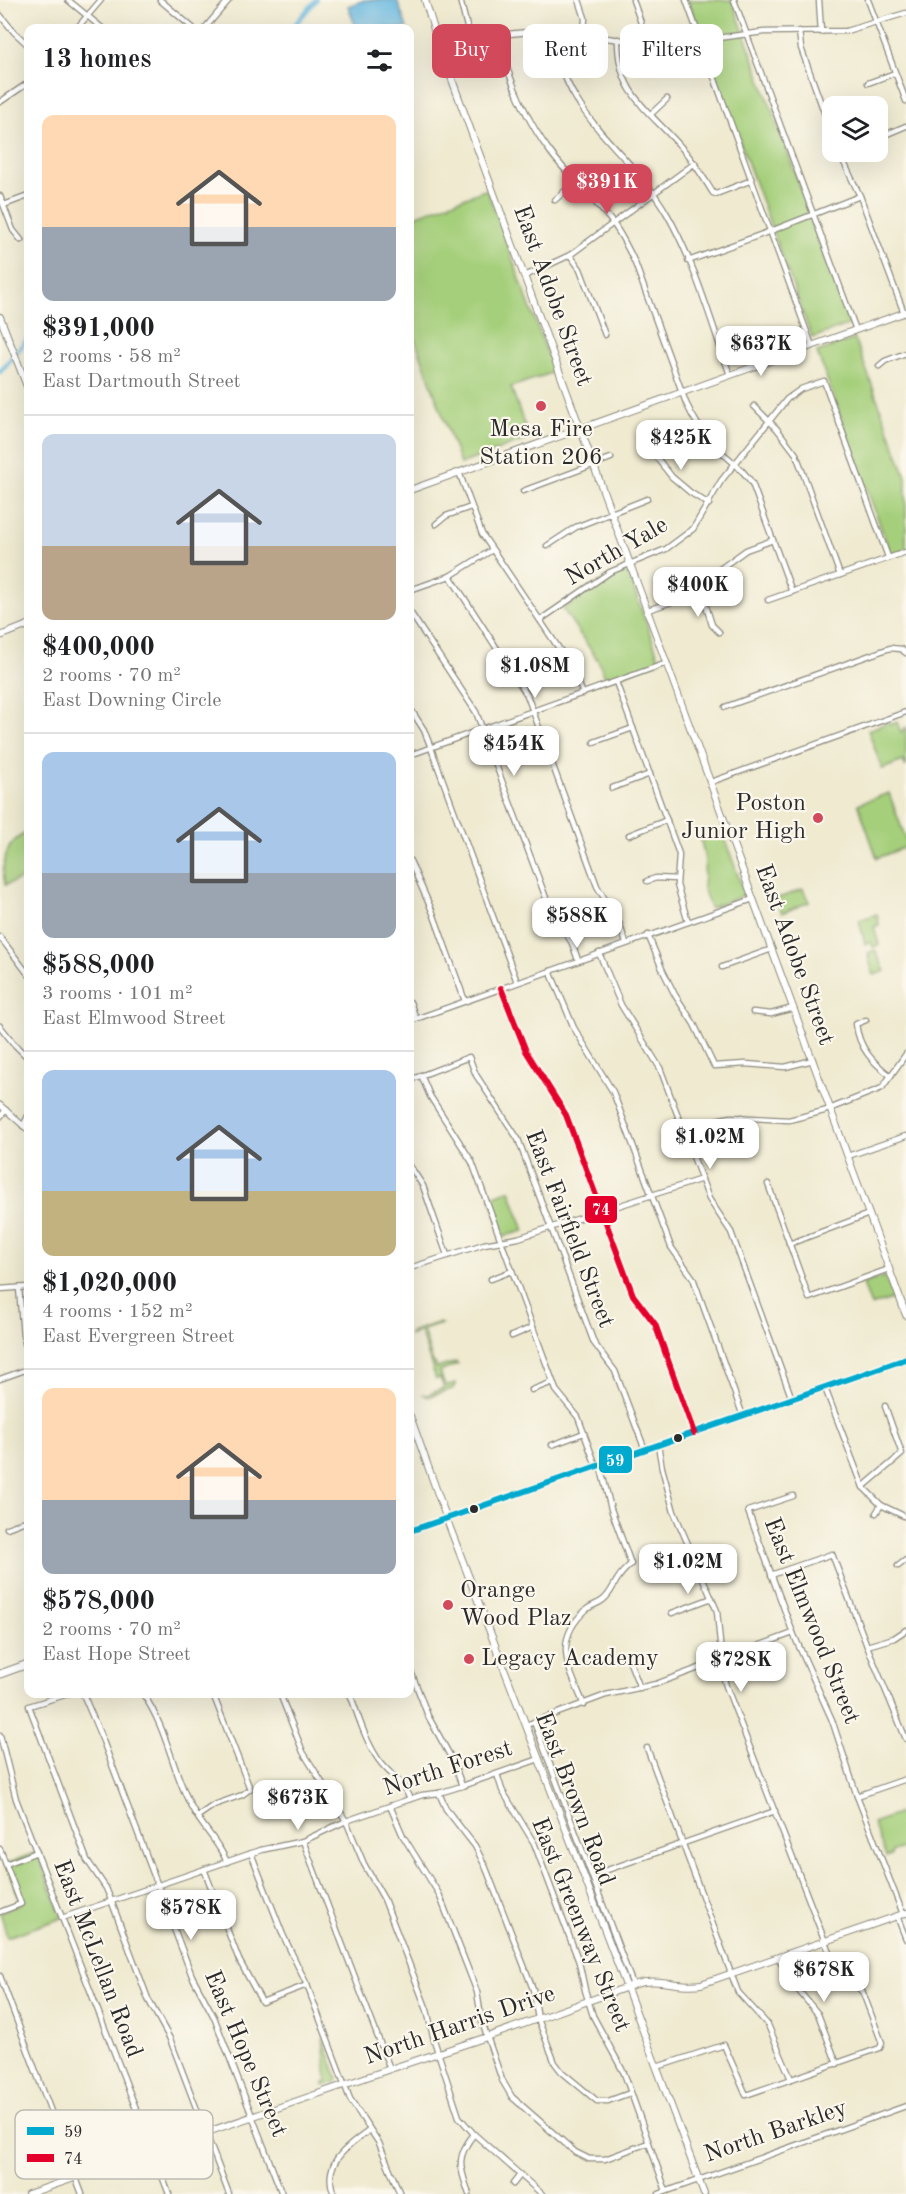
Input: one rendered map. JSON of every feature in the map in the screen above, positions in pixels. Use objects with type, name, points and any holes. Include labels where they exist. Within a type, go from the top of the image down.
[{"type":"main road","points":[[414,1530],[906,1359]]},
{"type":"main road","points":[[1,1671],[24,1665]]},
{"type":"street","points":[[68,0],[97,24]]},
{"type":"street","points":[[80,24],[101,0]]},
{"type":"street","points":[[160,0],[188,24]]},
{"type":"street","points":[[208,24],[229,0]]},
{"type":"street","name":"East Adobe Street","points":[[425,0],[433,24]]},
{"type":"street","points":[[460,0],[466,24]]},
{"type":"street","points":[[579,0],[585,24]]},
{"type":"street","points":[[633,0],[642,24]]},
{"type":"street","points":[[686,0],[695,24]]},
{"type":"street","points":[[734,0],[856,330]]},
{"type":"street","points":[[819,0],[821,32]]},
{"type":"street","points":[[868,0],[906,101]]},
{"type":"street","points":[[723,38],[799,31],[846,31],[906,13]]},
{"type":"street","points":[[0,15],[24,41]]},
{"type":"street","points":[[799,31],[801,48],[822,106]]},
{"type":"street","points":[[608,37],[618,39],[618,55],[624,79],[633,95],[695,164],[714,194],[752,180]]},
{"type":"street","points":[[868,83],[896,73]]},
{"type":"street","name":"East Adobe Street","points":[[452,78],[906,1315]]},
{"type":"street","points":[[511,78],[529,116],[550,152],[613,224],[635,263],[695,422],[713,444],[742,469],[752,483],[792,592]]},
{"type":"street","points":[[567,78],[580,105],[598,132],[654,194],[672,224],[730,375]]},
{"type":"street","points":[[715,78],[812,346]]},
{"type":"street","points":[[0,102],[24,86]]},
{"type":"street","points":[[651,114],[668,99]]},
{"type":"street","points":[[888,134],[906,126]]},
{"type":"street","points":[[414,489],[905,313],[860,196],[844,162]]},
{"type":"street","points":[[525,276],[570,255],[695,164]]},
{"type":"street","points":[[555,200],[575,182]]},
{"type":"street","points":[[0,196],[14,233],[21,240]]},
{"type":"street","points":[[688,261],[860,196]]},
{"type":"street","points":[[4,206],[24,198]]},
{"type":"street","points":[[570,255],[580,269],[605,335]]},
{"type":"street","points":[[0,317],[24,378]]},
{"type":"street","points":[[879,366],[885,360],[906,353]]},
{"type":"street","name":"North Yale","points":[[540,620],[604,576],[666,549],[693,529],[721,481],[787,399],[801,389],[824,381],[888,557]]},
{"type":"street","points":[[754,406],[777,429],[796,454],[840,575]]},
{"type":"street","points":[[648,447],[672,477],[709,504]]},
{"type":"street","points":[[523,491],[611,458]]},
{"type":"street","points":[[459,472],[478,525],[492,550],[575,674],[583,694]]},
{"type":"street","points":[[547,546],[576,527],[647,499]]},
{"type":"street","points":[[436,524],[446,516],[471,507]]},
{"type":"street","points":[[648,610],[677,600],[746,550],[773,540]]},
{"type":"street","points":[[414,589],[450,576],[492,550]]},
{"type":"street","points":[[768,600],[906,552]]},
{"type":"street","points":[[450,576],[527,695],[597,886],[619,923],[626,943]]},
{"type":"street","points":[[694,589],[706,606],[712,625],[719,632]]},
{"type":"street","points":[[414,618],[476,712],[549,906],[572,943],[579,960]]},
{"type":"street","points":[[0,636],[24,627]]},
{"type":"street","points":[[725,707],[890,648],[901,649],[906,653]]},
{"type":"street","points":[[414,754],[667,663]]},
{"type":"street","points":[[616,682],[679,854],[678,892],[688,922]]},
{"type":"street","points":[[711,782],[906,712]]},
{"type":"street","points":[[414,714],[424,730],[431,748],[517,982]]},
{"type":"street","points":[[594,742],[633,728]]},
{"type":"street","points":[[612,788],[650,774]]},
{"type":"street","points":[[629,835],[667,820]]},
{"type":"street","points":[[414,870],[433,913],[465,1001]]},
{"type":"street","points":[[647,881],[656,878],[677,879]]},
{"type":"street","points":[[414,1013],[416,1019],[753,898]]},
{"type":"street","points":[[648,935],[666,977],[694,1024],[714,1066],[746,1064],[785,1067],[813,1060]]},
{"type":"street","points":[[0,937],[24,969]]},
{"type":"street","points":[[722,967],[772,949]]},
{"type":"street","points":[[599,953],[621,1005],[660,1068],[709,1199],[731,1232],[792,1399]]},
{"type":"street","points":[[550,971],[574,1028],[613,1092],[671,1247],[693,1278],[743,1416]]},
{"type":"street","points":[[501,988],[526,1051],[566,1115],[633,1294],[655,1324],[694,1433]]},
{"type":"street","points":[[753,1012],[771,1014],[793,1008]]},
{"type":"street","points":[[866,1020],[856,1024],[860,1041],[870,1059],[891,1076]]},
{"type":"street","points":[[0,1026],[24,1054]]},
{"type":"street","points":[[684,1132],[716,1120],[742,1118],[789,1120],[812,1115],[877,1090],[887,1082],[906,1054]]},
{"type":"street","name":"East Fairfield Street","points":[[422,1075],[469,1057],[476,1075],[518,1139],[594,1343],[615,1371],[645,1450]]},
{"type":"street","points":[[414,1078],[422,1075],[430,1096],[472,1162],[556,1390],[578,1417],[598,1466],[611,1509],[632,1564],[621,1575],[611,1591],[602,1600],[588,1608],[575,1622],[565,1641],[566,1658],[584,1705]]},
{"type":"street","points":[[887,1082],[893,1087]]},
{"type":"street","points":[[0,1105],[23,1125]]},
{"type":"street","points":[[0,1117],[6,1110]]},
{"type":"street","points":[[742,1118],[743,1136]]},
{"type":"street","points":[[848,1156],[906,1136]]},
{"type":"street","points":[[414,1172],[423,1186],[447,1255]]},
{"type":"street","points":[[414,1267],[447,1255],[551,1227],[702,1179]]},
{"type":"street","points":[[768,1184],[809,1298],[890,1269]]},
{"type":"street","points":[[789,1244],[869,1214]]},
{"type":"street","points":[[491,1279],[512,1272]]},
{"type":"street","points":[[0,1289],[24,1287]]},
{"type":"street","points":[[19,1288],[24,1336]]},
{"type":"street","points":[[512,1335],[533,1328]]},
{"type":"street","points":[[0,1379],[24,1370]]},
{"type":"street","points":[[532,1390],[553,1382]]},
{"type":"street","points":[[825,1388],[863,1487],[881,1505],[906,1517]]},
{"type":"street","points":[[863,1487],[903,1454],[885,1406]]},
{"type":"street","name":"East Brown Road","points":[[414,1427],[539,1759],[630,1986]]},
{"type":"street","points":[[552,1445],[584,1433]]},
{"type":"street","points":[[657,2067],[724,2045],[746,2095],[882,2046],[863,1993],[831,1957],[726,1686],[721,1658],[720,1622],[712,1598],[674,1512],[658,1445]]},
{"type":"street","name":"East Elmwood Street","points":[[793,1496],[748,1511],[793,1634],[827,1706],[857,1796],[902,1914],[906,1939]]},
{"type":"street","points":[[876,1513],[881,1505]]},
{"type":"street","points":[[7,1527],[24,1521]]},
{"type":"street","points":[[771,1575],[832,1554],[906,1739]]},
{"type":"street","points":[[898,1566],[906,1560]]},
{"type":"street","points":[[672,1613],[712,1598]]},
{"type":"street","points":[[867,1646],[894,1638],[906,1630]]},
{"type":"street","name":"North Forest","points":[[526,1725],[606,1695],[656,1684],[721,1658],[793,1634]]},
{"type":"street","points":[[627,1655],[640,1688]]},
{"type":"street","points":[[414,1679],[428,1716],[453,1761],[462,1786]]},
{"type":"street","points":[[55,1698],[29,1706],[87,1860],[111,1900],[148,1999],[170,2039],[197,2110]]},
{"type":"street","name":"East Hope Street","points":[[85,1698],[192,1976],[214,2017],[282,2194]]},
{"type":"street","points":[[146,1698],[156,1713],[190,1804],[219,1846],[227,1862]]},
{"type":"street","points":[[198,1816],[214,1804],[250,1790],[215,1698]]},
{"type":"street","points":[[282,1698],[303,1752],[346,1821],[364,1864],[384,1899],[427,2010],[459,2117],[474,2134],[542,2194]]},
{"type":"street","points":[[352,1698],[378,1758],[400,1779],[410,1799]]},
{"type":"street","name":"East Brown Road","points":[[534,1722],[593,1875],[657,2067],[704,2194]]},
{"type":"street","name":"East McLellan Road","points":[[0,1735],[14,1791],[136,2110]]},
{"type":"street","points":[[647,1748],[738,1992],[773,2034],[791,2079]]},
{"type":"street","name":"North Forest","points":[[62,1918],[251,1853],[303,1841],[346,1821],[410,1799],[462,1786],[539,1759]]},
{"type":"street","name":"East Greenway Street","points":[[497,1774],[502,1790],[534,1843],[579,1962],[588,2002],[599,2029],[624,2073],[666,2191]]},
{"type":"street","points":[[857,1796],[906,1779]]},
{"type":"street","points":[[439,1793],[446,1809],[475,1846],[486,1868],[533,1989],[538,2019],[555,2063],[562,2072],[597,2101],[608,2101],[630,2093]]},
{"type":"street","points":[[390,1806],[403,1836],[439,1893],[477,1992],[487,2037],[502,2080],[512,2097],[575,2152],[590,2159],[605,2159],[648,2142]]},
{"type":"street","points":[[593,1875],[775,1811]]},
{"type":"street","points":[[303,1841],[390,2068]]},
{"type":"street","points":[[0,1849],[21,1904],[0,1912]]},
{"type":"street","points":[[6,1864],[37,1852]]},
{"type":"street","points":[[251,1853],[283,1935],[307,1984],[350,2099],[382,2149],[400,2194]]},
{"type":"street","points":[[204,1869],[239,1960],[262,2002],[307,1984]]},
{"type":"street","name":"North Harris Drive","points":[[213,2130],[630,1986],[657,1981],[692,1986],[902,1914]]},
{"type":"street","points":[[779,1958],[789,1978],[818,2014],[837,2064]]},
{"type":"street","points":[[0,1976],[50,2110]]},
{"type":"street","name":"North Barkley","points":[[659,2194],[906,2106]]},
{"type":"street","points":[[334,2194],[332,2164],[337,2156],[370,2130]]},
{"type":"street","points":[[469,2194],[460,2166],[461,2156],[474,2134]]},
{"type":"street","points":[[213,2151],[230,2194]]},
{"type":"street","points":[[513,2184],[520,2175]]},
{"type":"street","name":"North Harris Drive","points":[[28,2194],[70,2179]]},
{"type":"street","points":[[77,2179],[82,2194]]},
{"type":"street","name":"East McLellan Road","points":[[163,2179],[169,2194]]},
{"type":"green space","points":[[688,0],[732,0],[850,324],[812,338],[717,78],[723,78],[723,24],[697,24]]},
{"type":"green space","points":[[487,190],[554,372],[511,387],[528,439],[460,464],[414,336],[414,217]]},
{"type":"green space","points":[[855,339],[906,477],[906,549],[891,555],[817,352]]},
{"type":"green space","points":[[627,570],[660,661],[606,680],[599,662],[563,609],[613,576]]},
{"type":"green space","points":[[889,722],[890,725],[897,722],[901,733],[906,727],[906,767],[903,761],[882,769],[868,730]]},
{"type":"green space","points":[[889,793],[906,840],[906,847],[877,858],[858,804]]},
{"type":"green space","points":[[722,831],[745,895],[710,908],[703,887],[705,861],[701,839]]},
{"type":"green space","points":[[24,834],[24,878],[5,885],[3,868],[6,853]]},
{"type":"green space","points":[[803,889],[809,902],[782,913],[776,899]]},
{"type":"green space","points":[[877,914],[879,925],[874,927],[879,945],[873,947],[871,942],[865,944],[859,920]]},
{"type":"green space","points":[[875,950],[885,971],[874,975],[868,953]]},
{"type":"green space","points":[[510,1190],[524,1231],[504,1236],[490,1198]]},
{"type":"green space","points":[[885,1276],[894,1298],[871,1306],[863,1284]]},
{"type":"green space","points":[[441,1324],[423,1330],[433,1363],[437,1368],[456,1362],[458,1364],[440,1372],[445,1386],[456,1383],[452,1389],[428,1397],[422,1394],[427,1395],[444,1388],[440,1378],[436,1379],[420,1331],[414,1334],[414,1331]]},
{"type":"green space","points":[[906,1811],[906,1830],[904,1831],[906,1847],[892,1851],[891,1855],[886,1857],[873,1823]]},
{"type":"green space","points":[[37,1852],[62,1918],[7,1937],[0,1912],[21,1904],[6,1864]]},
{"type":"green space","points":[[323,2038],[338,2079],[324,2086],[324,2082],[327,2081]]},
{"type":"water","points":[[365,0],[397,0],[406,24],[355,24],[348,6]]},
{"type":"waterway","points":[[295,24],[316,0]]},
{"type":"waterway","points":[[0,372],[24,343]]},
{"type":"transit line","name":"74","points":[[501,988],[526,1051],[566,1115],[633,1295],[655,1324],[694,1433]]},
{"type":"transit line","name":"59","points":[[414,1530],[906,1359]]},
{"type":"place","name":"Mesa Fire Station 206","points":[[541,406]]},
{"type":"place","name":"Poston Junior High","points":[[818,818]]},
{"type":"place","name":"Orange Wood Plaz","points":[[448,1605]]},
{"type":"place","name":"Legacy Academy","points":[[469,1659]]}]
